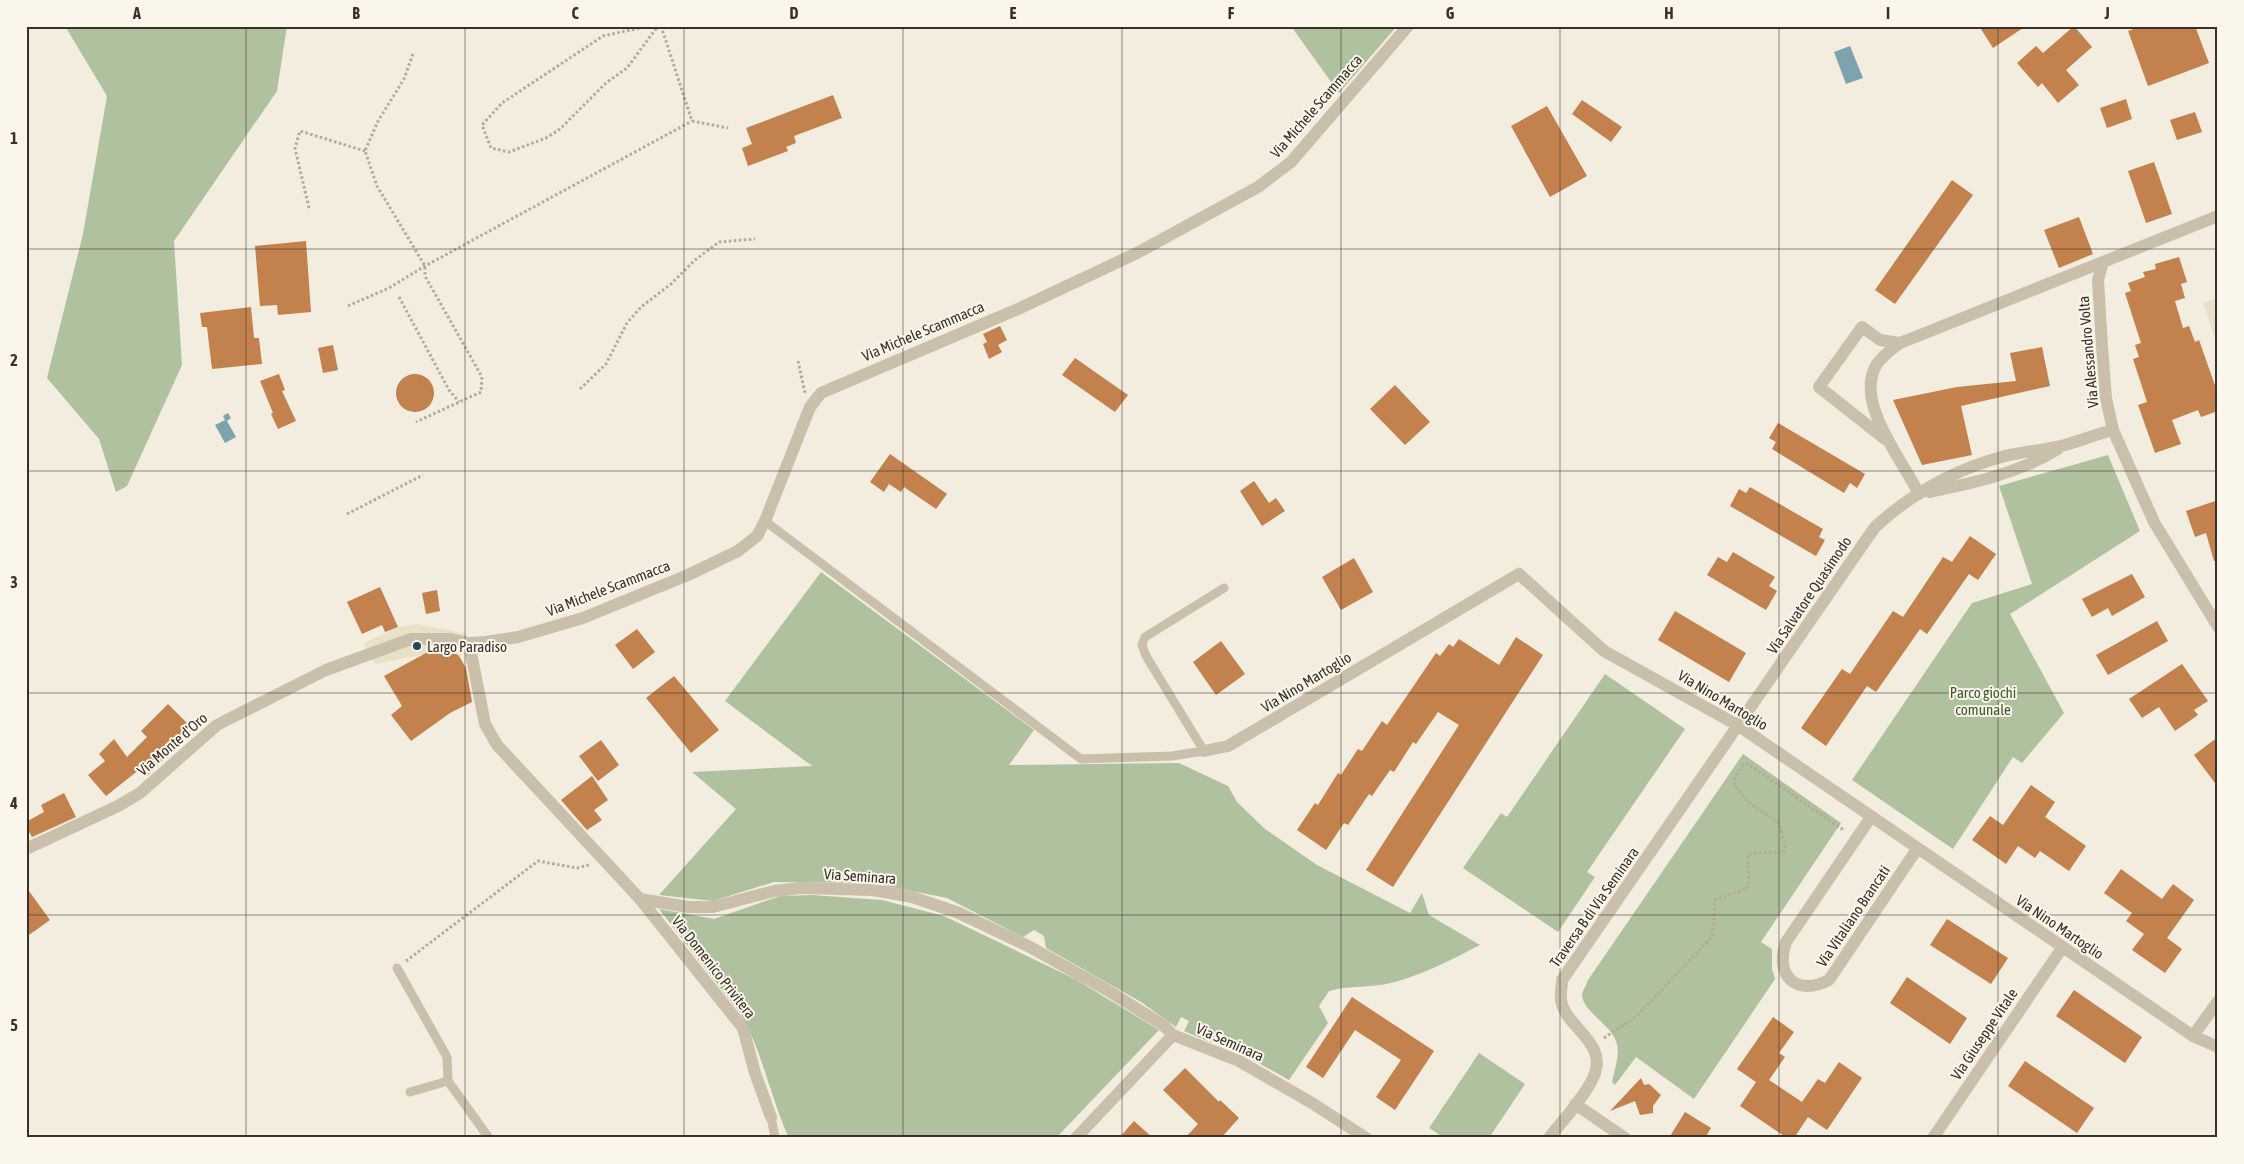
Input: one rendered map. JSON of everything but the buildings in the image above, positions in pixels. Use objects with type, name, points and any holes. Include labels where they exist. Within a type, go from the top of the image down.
[{"type":"street","name":"Via Michele Scammacca","points":[[368,654],[411,639],[450,639],[469,642],[518,637],[583,618],[688,575],[738,550],[757,536],[765,521],[810,407],[821,393],[1018,309],[1137,253],[1258,187],[1291,162],[1408,26]]},
{"type":"street","points":[[1919,494],[1887,440],[1872,396],[1871,381],[1876,365],[1886,354],[1900,343],[2218,216]]},
{"type":"street","name":"Via Alessandro Volta","points":[[2103,262],[2098,280],[2106,398],[2113,430],[2154,522],[2218,627]]},
{"type":"street","points":[[1887,440],[1819,387],[1862,327],[1880,340],[1900,343]]},
{"type":"street","name":"Via Salvatore Quasimodo","points":[[1739,726],[1875,527],[1892,510],[1952,474],[1969,467],[2006,456],[2064,445],[2113,430]]},
{"type":"street","name":"Via Nino Martoglio","points":[[1204,752],[1228,746],[1519,574],[1604,651],[1739,726],[2193,1036],[2218,1047]]},
{"type":"street","points":[[469,642],[485,724],[497,745],[640,899]]},
{"type":"street","name":"Via Monte d'Oro","points":[[26,849],[118,806],[140,793],[217,725],[326,670],[368,654]]},
{"type":"street","name":"Traversa B di Via Seminara","points":[[1549,1138],[1594,1078],[1596,1065],[1595,1050],[1563,1007],[1561,1000],[1562,980],[1739,726]]},
{"type":"street","name":"Via Vitaliano Brancati","points":[[1871,817],[1786,942],[1781,955],[1783,968],[1788,977],[1807,988],[1817,986],[1829,980],[1918,849]]},
{"type":"street","name":"Via Seminara","points":[[640,899],[688,907],[713,907],[774,891],[800,888],[873,890],[912,897],[959,913],[1030,946],[1107,990],[1163,1025],[1173,1035],[1239,1061],[1297,1094],[1366,1138]]},
{"type":"street","name":"Via Domenico Privitera","points":[[640,899],[743,1028],[755,1073],[772,1117]]},
{"type":"street","name":"Via Giuseppe Vitale","points":[[1933,1138],[2062,948]]},
{"type":"street","points":[[2193,1036],[2218,1001]]},
{"type":"street","points":[[1076,1138],[1173,1035]]},
{"type":"street","points":[[1575,1104],[1625,1138]]},
{"type":"lane","points":[[765,521],[1081,759],[1172,756],[1204,752],[1146,656],[1142,645],[1145,637],[1224,588]]},
{"type":"lane","points":[[397,968],[447,1056],[448,1081],[489,1138]]},
{"type":"lane","points":[[410,1092],[448,1081]]},
{"type":"lane","points":[[772,1117],[775,1137],[773,1138]]},
{"type":"path","points":[[649,26],[603,36],[502,103],[482,125],[490,148],[509,152],[546,138],[560,129],[606,83],[627,68],[660,26]]},
{"type":"path","points":[[660,26],[692,121]]},
{"type":"path","points":[[413,54],[404,79],[378,121],[365,152],[377,186],[425,266],[425,276],[482,377],[481,392],[416,422]]},
{"type":"path","points":[[348,306],[389,288],[425,266],[692,121],[728,128]]},
{"type":"path","points":[[309,208],[295,148],[300,131],[365,152]]},
{"type":"path","points":[[580,388],[606,364],[627,323],[641,307],[671,284],[695,260],[719,242],[756,239]]},
{"type":"path","points":[[400,297],[449,390],[459,402]]},
{"type":"path","points":[[798,361],[804,391],[810,407]]},
{"type":"path","points":[[347,514],[423,475]]},
{"type":"path","points":[[1611,1033],[1636,1016],[1711,938],[1713,934],[1715,900],[1746,889],[1748,885],[1748,855],[1752,853],[1784,852],[1786,849],[1779,823],[1748,802],[1735,786],[1735,777],[1743,765],[1748,764],[1856,838]]},
{"type":"path","points":[[397,968],[538,860],[577,868],[602,860]]},
{"type":"green space","points":[[65,26],[287,26],[277,91],[174,241],[182,365],[127,486],[116,492],[99,439],[47,378],[83,234],[107,96]]},
{"type":"green space","points":[[1291,26],[1397,26],[1339,93]]},
{"type":"green space","name":"Parco giochi comunale","points":[[2108,455],[2140,531],[2010,614],[2064,713],[2022,763],[2013,757],[1953,849],[1852,780],[1972,603],[2032,584],[1999,486]]},
{"type":"green space","points":[[821,572],[1034,730],[1009,765],[1179,763],[1228,786],[1237,802],[1265,829],[1317,865],[1410,913],[1422,893],[1429,915],[1480,945],[1436,967],[1403,980],[1383,985],[1329,991],[1319,1006],[1328,1023],[1289,1080],[1230,1047],[1205,1040],[1184,1031],[1189,1021],[1181,1017],[1176,1027],[1141,1002],[1046,948],[1044,936],[1034,930],[1023,937],[947,898],[872,883],[774,882],[713,901],[659,895],[736,809],[692,772],[812,766],[725,701]]},
{"type":"green space","points":[[1605,674],[1685,729],[1587,872],[1595,877],[1558,932],[1463,868],[1501,813],[1507,817]]},
{"type":"green space","points":[[1743,754],[1841,823],[1761,942],[1772,949],[1772,969],[1775,979],[1694,1099],[1636,1057],[1615,1085],[1612,1082],[1617,1058],[1617,1044],[1609,1030],[1587,1007],[1582,994],[1588,980]]},
{"type":"green space","points":[[812,895],[882,900],[944,916],[1075,979],[1159,1030],[1056,1138],[789,1138],[755,1043],[740,1013],[659,909],[714,919],[780,896]]},
{"type":"green space","points":[[1479,1053],[1525,1084],[1489,1138],[1445,1138],[1429,1128]]},
{"type":"shaded area","points":[[2218,298],[2218,347],[2203,303]]},
{"type":"shaded area","name":"Largo Paradiso","points":[[417,624],[466,634],[470,650],[459,656],[449,649],[376,664],[368,654],[364,643],[398,627]]},
{"type":"water","points":[[1850,46],[1863,78],[1846,84],[1834,52]]},
{"type":"water","points":[[228,413],[231,418],[227,421],[236,437],[225,443],[215,425],[225,420],[223,416]]},
{"type":"place","name":"Largo Paradiso","points":[[417,646]]}]
